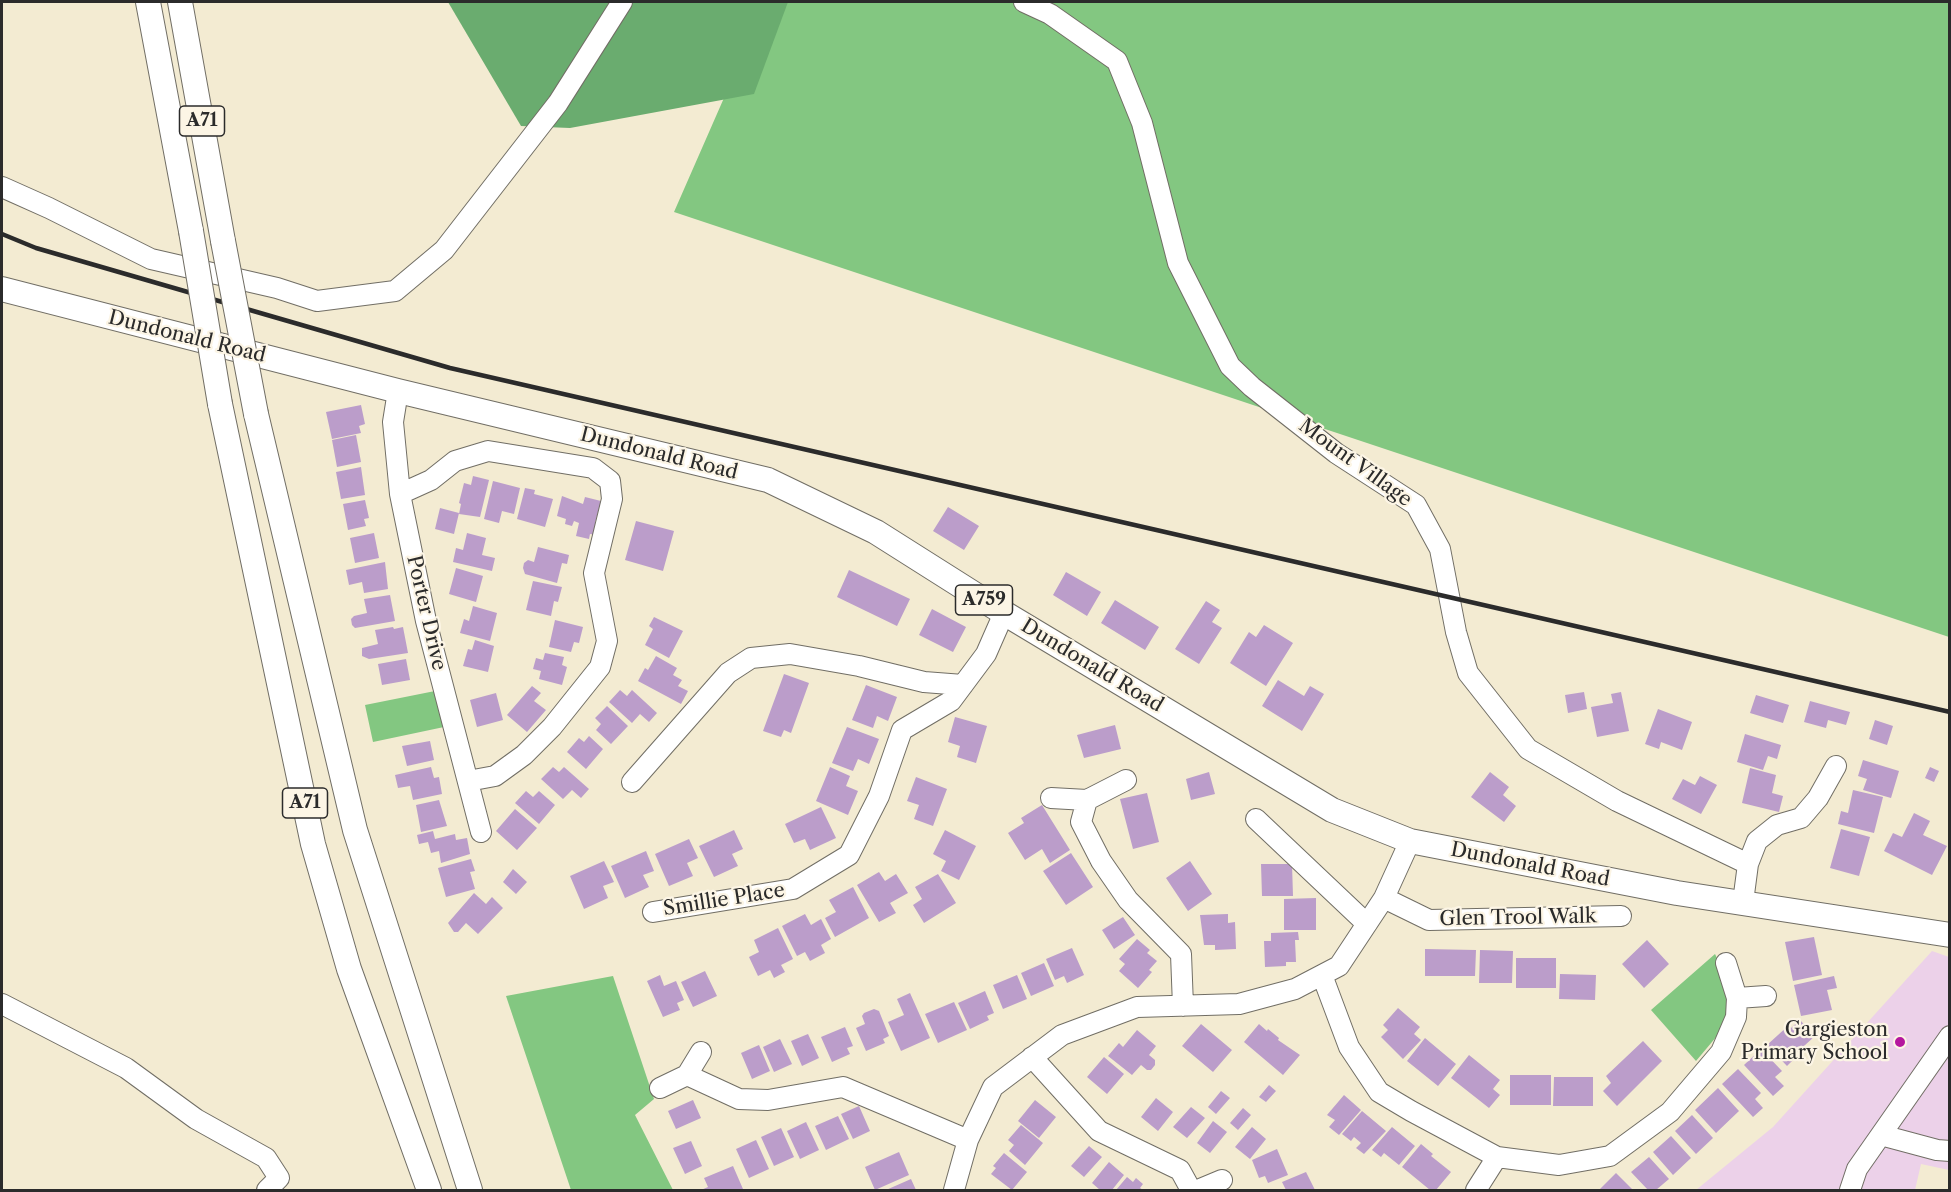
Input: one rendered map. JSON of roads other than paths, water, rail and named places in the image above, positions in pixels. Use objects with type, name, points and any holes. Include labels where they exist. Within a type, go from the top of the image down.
[{"type":"main road","name":"A71","points":[[148,2],[191,231],[220,404],[313,844],[349,969],[429,1191]]},
{"type":"main road","name":"A71","points":[[180,2],[256,414],[355,830],[470,1191]]},
{"type":"main road","name":"Dundonald Road","points":[[2,289],[398,391],[768,480],[876,532],[1004,613],[1332,810],[1410,841],[1666,891],[1950,935]]},
{"type":"street","points":[[2,187],[151,258],[277,288],[317,301],[395,291],[444,250],[558,103],[622,2]]},
{"type":"street","name":"Mount Village","points":[[1024,2],[1050,14],[1117,61],[1142,123],[1178,263],[1230,366],[1252,387],[1336,453],[1416,505],[1440,549],[1456,632],[1468,673],[1528,749],[1617,801],[1748,864]]},
{"type":"street","name":"Porter Drive","points":[[398,391],[393,422],[400,494],[426,621],[481,832]]},
{"type":"street","points":[[400,494],[431,480],[455,461],[488,451],[593,468],[610,481],[612,499],[594,573],[607,641],[600,667],[552,727],[524,755],[495,776],[468,781]]},
{"type":"street","name":"Smillie Place","points":[[653,912],[793,889],[849,855],[879,796],[902,730],[951,701],[986,654],[1004,613]]},
{"type":"street","points":[[632,782],[728,673],[751,658],[790,654],[859,666],[924,682],[963,685]]},
{"type":"street","points":[[1743,902],[1748,864],[1757,841],[1777,825],[1801,818],[1818,798],[1836,766]]},
{"type":"street","points":[[1051,798],[1087,800],[1125,780]]},
{"type":"street","points":[[1087,800],[1081,822],[1101,861],[1128,900],[1181,954],[1183,1006]]},
{"type":"street","points":[[1256,819],[1367,924]]},
{"type":"street","points":[[954,1191],[968,1140],[993,1087],[1032,1057],[1062,1035],[1137,1007],[1239,1004],[1295,989],[1339,966],[1384,898],[1410,841]]},
{"type":"street","name":"Glen Trool Walk","points":[[1384,898],[1429,920],[1620,916]]},
{"type":"street","points":[[1322,975],[1349,1047],[1379,1092],[1497,1157],[1559,1165],[1610,1156],[1670,1112],[1721,1053],[1736,1017],[1737,998],[1726,963]]},
{"type":"street","points":[[1737,998],[1766,996]]},
{"type":"street","points":[[2,1004],[126,1068],[196,1119],[266,1158],[279,1178],[267,1191]]},
{"type":"street","points":[[1851,1191],[1857,1169],[1950,1036]]},
{"type":"street","points":[[660,1088],[687,1075],[701,1053]]},
{"type":"street","points":[[1032,1057],[1099,1131],[1180,1170],[1191,1191]]},
{"type":"street","points":[[687,1075],[739,1099],[768,1100],[843,1087],[968,1140]]},
{"type":"street","points":[[1881,1135],[1937,1150],[1950,1151]]},
{"type":"street","points":[[1476,1191],[1497,1157]]},
{"type":"street","points":[[1198,1191],[1222,1180]]},
{"type":"railway","points":[[2,234],[36,248],[450,368],[1950,712]]},
{"type":"place","name":"Gargieston Primary School","points":[[1900,1042]]}]
